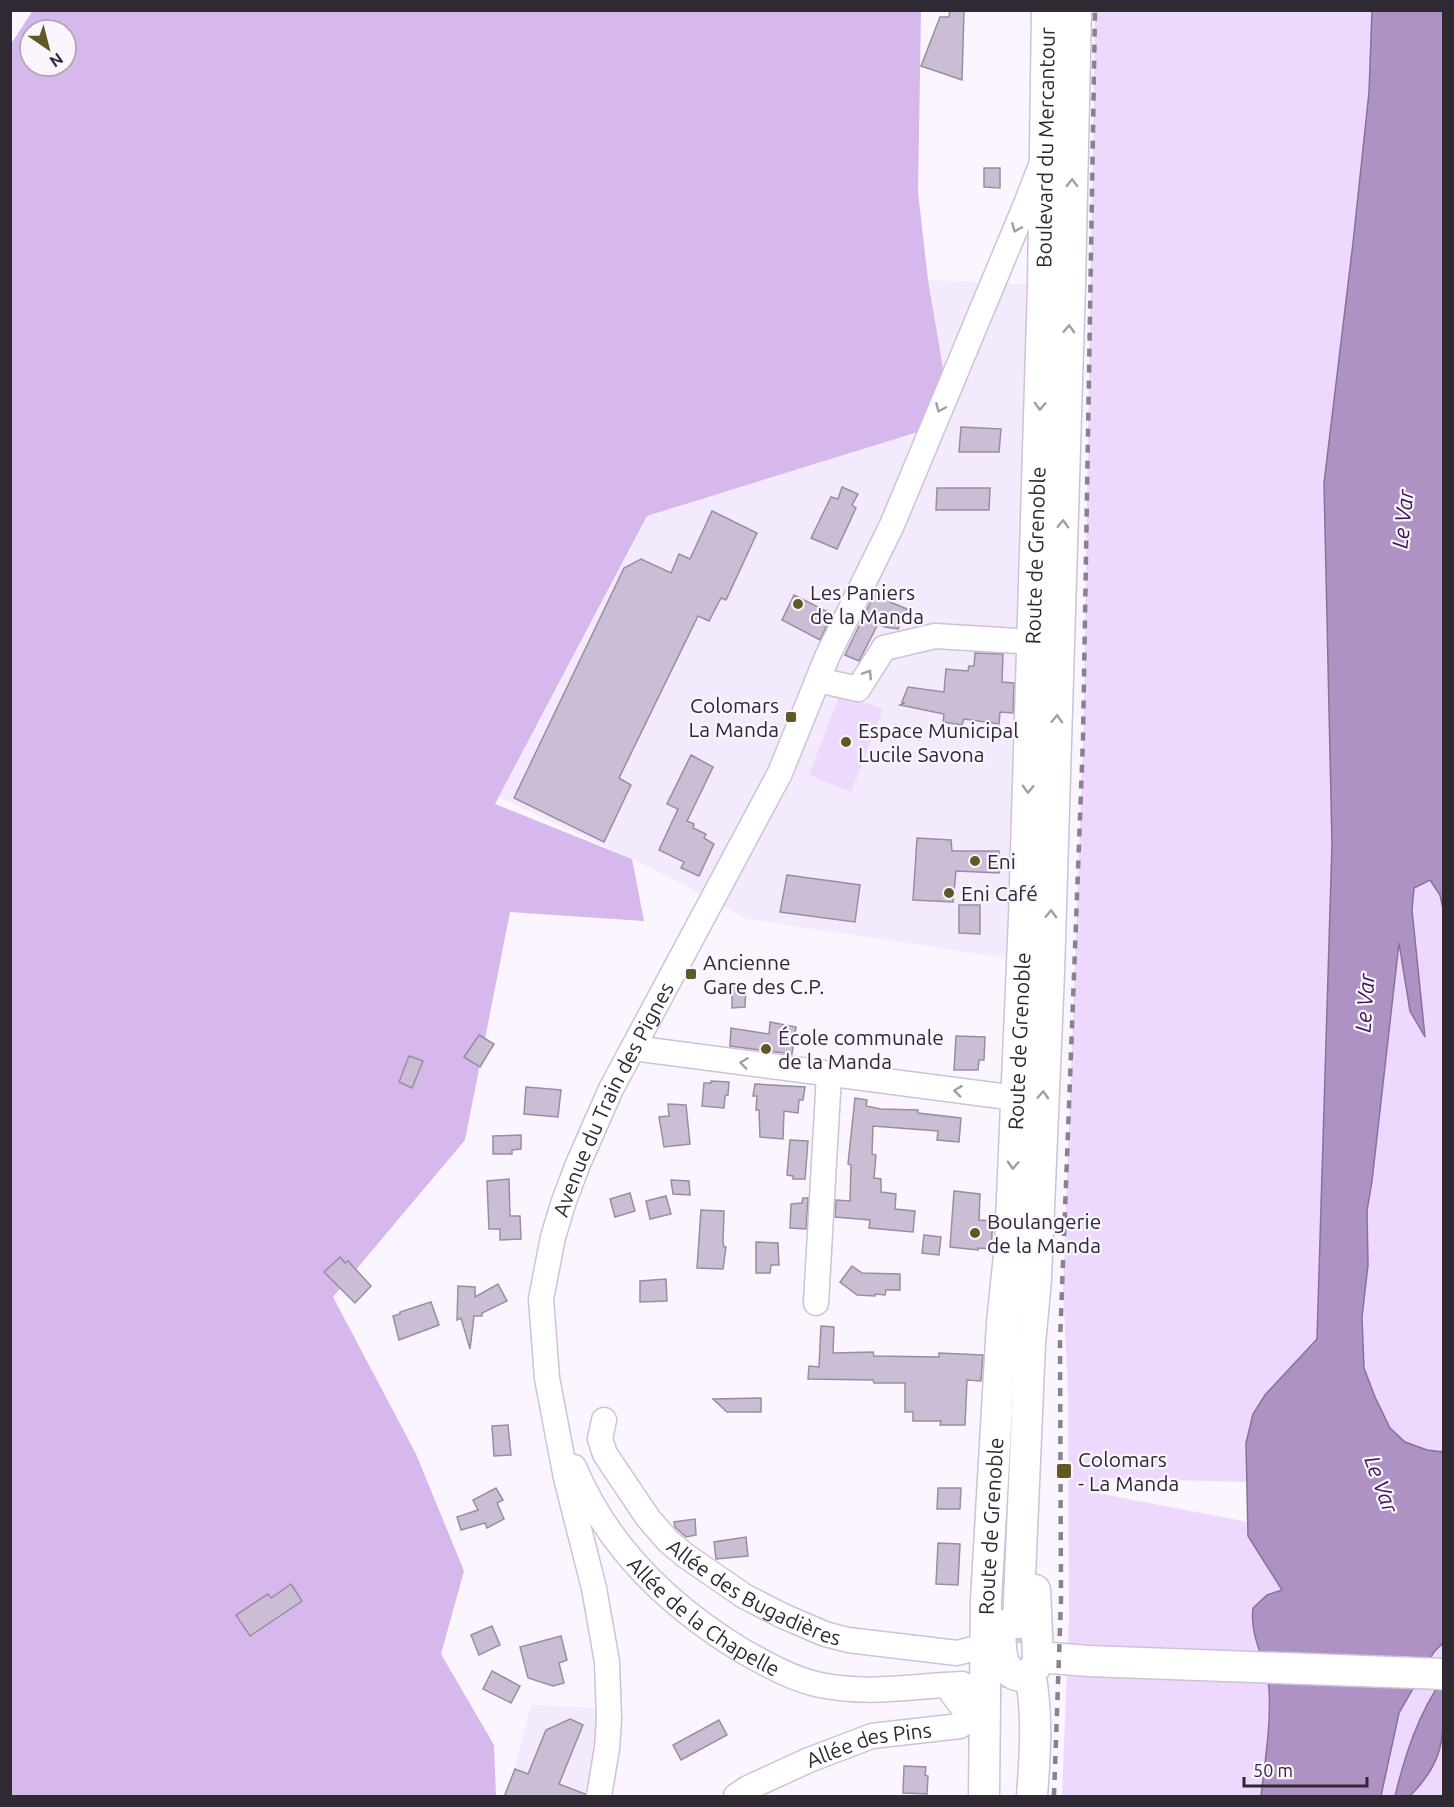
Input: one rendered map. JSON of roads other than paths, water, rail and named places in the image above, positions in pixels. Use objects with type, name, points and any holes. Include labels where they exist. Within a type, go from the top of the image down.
[{"type":"main road","name":"Boulevard du Mercantour","points":[[1047,10],[1045,154],[1057,284]]},
{"type":"main road","name":"Boulevard du Mercantour","points":[[1057,284],[1076,10]]},
{"type":"main road","name":"Route de Grenoble","points":[[984,1797],[985,1705],[1013,1665],[1000,1625],[1012,1324],[1010,1245],[1033,642],[1057,284]]},
{"type":"main road","name":"Route de Grenoble","points":[[1018,1623],[1049,972],[1057,284]]},
{"type":"main road","points":[[993,1797],[999,1701],[1013,1665],[1035,1590],[1043,1343],[1036,1279]]},
{"type":"main road","points":[[1013,1665],[1089,1661],[1443,1674]]},
{"type":"main road","points":[[1012,1797],[1013,1665]]},
{"type":"main road","points":[[1013,1665],[1034,1699],[1035,1751],[1032,1797]]},
{"type":"street","name":"Avenue du Train des Pignes","points":[[599,1797],[607,1748],[608,1671],[603,1635],[566,1478],[548,1378],[541,1306],[544,1278],[553,1237],[578,1164],[612,1089],[775,781],[827,657],[892,525],[1045,154]]},
{"type":"street","points":[[818,680],[858,689],[884,648],[935,636],[1033,642]]},
{"type":"street","points":[[633,1048],[1016,1098]]},
{"type":"street","points":[[816,1303],[829,1075]]},
{"type":"street","name":"Allée de la Chapelle","points":[[554,1412],[578,1478],[605,1523],[650,1581],[677,1606],[725,1640],[778,1670],[818,1684],[864,1690],[896,1690],[962,1684],[972,1689],[985,1705]]},
{"type":"street","name":"Allée des Bugadières","points":[[604,1420],[600,1439],[605,1454],[653,1524],[686,1556],[744,1596],[794,1621],[825,1634],[848,1640],[957,1653],[1013,1665]]},
{"type":"street","points":[[582,1541],[605,1523]]},
{"type":"street","points":[[946,1685],[974,1663],[1013,1665]]},
{"type":"street","name":"Allée des Pins","points":[[736,1797],[747,1788],[799,1764],[872,1736],[960,1726],[965,1722],[966,1713],[946,1685]]},
{"type":"water","name":"Le Var","points":[[1372,11],[1443,11],[1443,909],[1440,895],[1430,880],[1414,888],[1412,910],[1425,1037],[1410,1011],[1399,943],[1367,1211],[1368,1265],[1362,1317],[1364,1368],[1390,1428],[1405,1442],[1427,1450],[1443,1452],[1444,1642],[1434,1652],[1399,1713],[1381,1796],[1261,1796],[1268,1729],[1269,1689],[1252,1619],[1253,1608],[1267,1595],[1282,1590],[1248,1536],[1246,1443],[1253,1414],[1265,1395],[1317,1339],[1332,844],[1324,483],[1369,92]]},
{"type":"water","points":[[1443,1679],[1443,1729],[1438,1756],[1423,1782],[1410,1796],[1395,1796],[1413,1735],[1426,1706]]},
{"type":"tunnel","points":[[1017,1688],[1018,1623]]},
{"type":"railway","points":[[1054,1796],[1061,1600],[1060,1341],[1083,739],[1095,10]]},
{"type":"place","name":"Les Paniers de la Manda","points":[[798,604]]},
{"type":"place","name":"Colomars La Manda","points":[[791,717]]},
{"type":"place","name":"Espace Municipal Lucile Savona","points":[[846,742]]},
{"type":"place","name":"Eni","points":[[975,861]]},
{"type":"place","name":"Eni Café","points":[[949,893]]},
{"type":"place","name":"Ancienne Gare des C.P.","points":[[691,974]]},
{"type":"place","name":"École communale de la Manda","points":[[766,1049]]},
{"type":"place","name":"Boulangerie de la Manda","points":[[975,1233]]},
{"type":"place","name":"Colomars - La Manda","points":[[1064,1471]]}]
